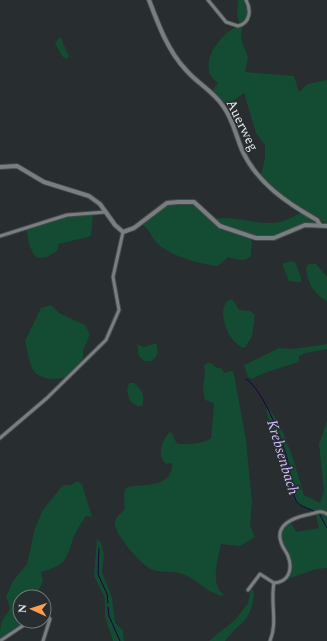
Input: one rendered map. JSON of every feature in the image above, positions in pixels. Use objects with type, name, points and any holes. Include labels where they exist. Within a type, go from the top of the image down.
[{"type":"street","name":"Auerweg","points":[[149,0],[174,54],[186,71],[210,91],[223,106],[234,127],[242,149],[250,163],[278,196],[317,220],[320,225]]},
{"type":"street","points":[[208,0],[226,22],[238,26],[245,23],[249,17],[250,10],[246,0]]},
{"type":"street","points":[[0,167],[17,166],[44,182],[89,196],[100,204],[123,232]]},
{"type":"street","points":[[123,232],[134,228],[167,204],[178,202],[194,202],[220,226],[256,238],[270,238],[305,225],[327,226]]},
{"type":"street","points":[[0,236],[67,215],[106,212]]},
{"type":"street","points":[[0,438],[47,398],[106,340],[118,310],[113,277],[123,232]]},
{"type":"street","points":[[248,590],[260,574],[274,583],[284,581],[289,573],[289,558],[280,538],[282,527],[290,520],[317,512],[327,514]]},
{"type":"street","points":[[270,641],[274,631],[272,603],[274,583]]},
{"type":"street","points":[[0,641],[18,629]]},
{"type":"street","points":[[43,641],[47,629]]},
{"type":"green space","points":[[238,0],[246,0],[248,10],[247,16],[240,24],[237,16]]},
{"type":"green space","points":[[239,26],[242,28],[241,39],[248,57],[245,72],[294,76],[299,92],[308,84],[327,80],[327,224],[281,198],[261,175],[265,158],[265,145],[256,133],[244,93],[225,107],[212,91],[218,83],[211,76],[209,60],[218,42],[232,29]]},
{"type":"green space","points":[[59,38],[61,38],[69,57],[66,59],[62,56],[55,43]]},
{"type":"green space","points":[[192,203],[211,220],[228,218],[271,223],[283,221],[301,213],[316,223],[274,237],[252,236],[251,256],[249,258],[241,260],[228,257],[218,266],[210,265],[192,261],[173,254],[158,244],[142,224],[169,204]]},
{"type":"green space","points":[[93,214],[91,236],[59,244],[57,251],[47,257],[37,258],[33,253],[29,244],[26,228],[68,216]]},
{"type":"green space","points":[[291,261],[295,262],[301,277],[301,282],[289,281],[282,264]]},
{"type":"green space","points":[[308,264],[316,264],[327,277],[327,301],[318,295],[312,288],[306,268]]},
{"type":"green space","points":[[232,299],[239,310],[250,311],[255,315],[252,336],[245,348],[239,346],[234,341],[225,325],[223,309],[226,303]]},
{"type":"green space","points":[[51,305],[59,313],[85,325],[90,334],[83,351],[83,362],[69,375],[60,379],[49,379],[38,375],[35,372],[31,365],[25,341],[41,308]]},
{"type":"green space","points":[[156,343],[158,351],[156,357],[152,361],[144,361],[139,356],[137,344],[144,347]]},
{"type":"green space","points":[[327,344],[327,349],[306,353],[299,356],[299,362],[264,373],[252,379],[248,377],[244,365],[279,348],[293,349]]},
{"type":"green space","points":[[207,363],[211,363],[217,368],[221,368],[224,373],[232,371],[234,374],[246,440],[252,503],[250,525],[255,537],[240,546],[221,544],[216,579],[220,591],[225,596],[208,590],[193,579],[182,574],[151,569],[141,562],[125,543],[115,525],[116,518],[124,510],[124,493],[126,489],[129,487],[160,482],[166,479],[171,472],[172,463],[166,464],[161,456],[161,448],[170,432],[177,443],[180,444],[200,443],[211,438],[214,405],[213,403],[205,400],[203,389],[205,373],[204,366]]},
{"type":"green space","points":[[129,383],[134,383],[141,390],[143,396],[142,406],[137,406],[130,401],[127,391]]},
{"type":"green space","points":[[266,408],[272,413],[284,434],[304,495],[320,503],[324,491],[319,444],[327,421],[327,568],[316,569],[288,579],[291,571],[288,556],[282,543],[281,536],[284,529],[290,521],[296,532],[319,528],[315,512],[298,504],[294,499],[282,448],[268,418]]},
{"type":"green space","points":[[77,481],[82,484],[92,517],[86,516],[81,523],[74,536],[67,556],[61,564],[41,572],[43,580],[39,589],[12,589],[12,629],[16,629],[0,640],[1,624],[9,609],[6,597],[13,581],[27,564],[35,528],[43,510],[63,485],[71,485]]},
{"type":"green space","points":[[97,539],[101,543],[104,555],[102,572],[112,598],[115,623],[123,630],[124,641],[113,641],[105,617],[105,598],[94,576]]},
{"type":"green space","points":[[251,589],[254,591],[253,601],[251,609],[245,620],[225,641],[209,641],[235,620],[248,603]]},
{"type":"waterway","name":"Krebsenbach","points":[[246,379],[253,385],[259,394],[279,433],[287,458],[295,499],[301,505],[316,512]]},
{"type":"waterway","name":"Krebsenbach","points":[[319,513],[327,528]]},
{"type":"waterway","points":[[99,548],[98,574],[107,594],[108,603]]},
{"type":"waterway","points":[[108,607],[109,616],[120,641]]}]
